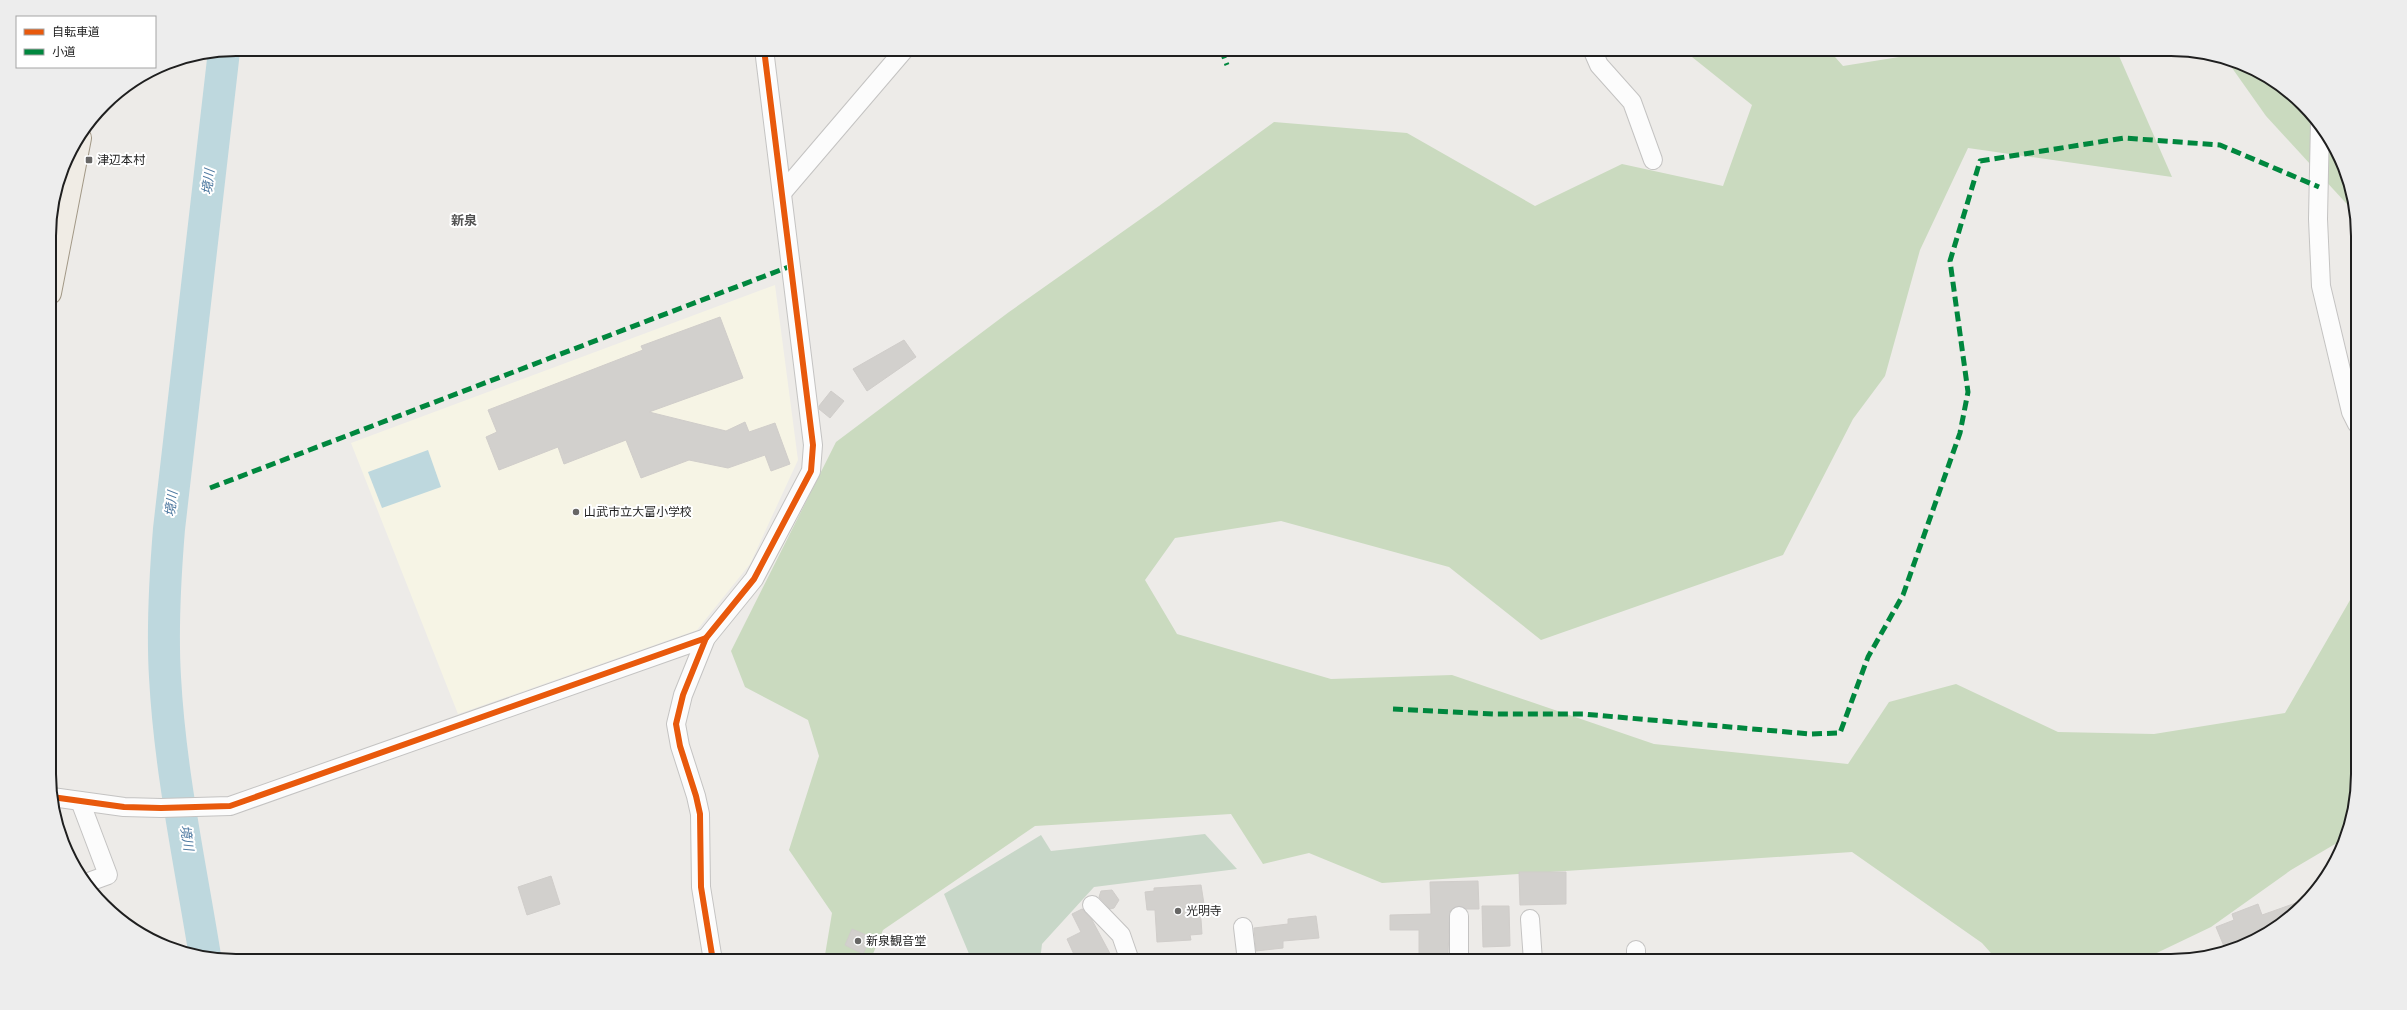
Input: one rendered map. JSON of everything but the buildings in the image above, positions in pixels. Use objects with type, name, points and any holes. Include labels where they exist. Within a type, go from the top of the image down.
[{"type":"main road","points":[[56,244],[77,153]]},
{"type":"street","points":[[712,954],[701,887],[700,814],[696,796],[680,746],[676,724],[683,694],[706,638],[754,579],[811,471],[812,445],[765,56]]},
{"type":"street","points":[[782,193],[899,56]]},
{"type":"street","points":[[1595,56],[1599,65],[1632,102],[1653,160]]},
{"type":"street","points":[[2320,134],[2318,219],[2321,286],[2351,412]]},
{"type":"street","points":[[58,798],[124,807],[161,808],[230,806],[706,638]]},
{"type":"street","points":[[80,801],[108,874],[91,881]]},
{"type":"street","points":[[1092,905],[1121,936],[1127,954]]},
{"type":"street","points":[[1459,916],[1459,954]]},
{"type":"street","points":[[1530,919],[1532,954]]},
{"type":"street","points":[[1243,927],[1245,954]]},
{"type":"shaded area","name":"山武市立大富小学校","points":[[775,285],[798,460],[750,564],[697,630],[458,714],[351,443]]},
{"type":"green space","points":[[1691,56],[1834,56],[1843,66],[1905,56],[2119,56],[2172,177],[1968,148],[1920,250],[1885,376],[1853,419],[1783,555],[1541,640],[1449,567],[1281,521],[1175,538],[1145,580],[1177,634],[1331,679],[1452,675],[1654,744],[1848,764],[1889,702],[1956,684],[2058,732],[2154,734],[2285,713],[2351,598],[2351,786],[2348,809],[2337,843],[2291,870],[2211,927],[2155,954],[1992,954],[1982,943],[1852,852],[1382,883],[1309,853],[1263,864],[1231,814],[1035,826],[883,930],[873,954],[825,954],[832,913],[789,850],[819,756],[808,720],[745,687],[731,651],[836,442],[1009,312],[1159,206],[1274,122],[1407,133],[1535,206],[1622,164],[1723,186],[1752,105]]},
{"type":"green space","points":[[2231,67],[2261,80],[2281,93],[2314,126],[2327,146],[2337,167],[2345,189],[2348,206],[2266,116]]},
{"type":"green space","points":[[1205,834],[1237,869],[1094,887],[1042,944],[1041,954],[969,954],[944,894],[1041,835],[1051,851]]},
{"type":"water","points":[[428,450],[441,487],[382,508],[368,472]]},
{"type":"waterway","name":"境川","points":[[204,951],[181,817],[171,747],[165,677],[164,621],[169,529],[223,56]]},
{"type":"marked path","points":[[1224,56],[1227,65]]},
{"type":"marked path","points":[[1393,709],[1495,714],[1583,714],[1810,734],[1840,733],[1868,657],[1903,595],[1960,433],[1968,392],[1950,261],[1980,161],[2124,138],[2220,145],[2319,187]]},
{"type":"marked path","points":[[210,488],[791,266]]},
{"type":"cycle path","points":[[712,954],[701,887],[700,814],[696,796],[680,746],[676,724],[683,695],[706,638],[754,579],[811,471],[813,445],[765,56]]},
{"type":"cycle path","points":[[58,798],[124,807],[161,808],[230,806],[706,638]]},
{"type":"place","name":"津辺本村","points":[[89,160]]},
{"type":"place","name":"山武市立大富小学校","points":[[576,512]]},
{"type":"place","name":"光明寺","points":[[1178,911]]},
{"type":"place","name":"新泉観音堂","points":[[858,941]]},
{"type":"district","name":"新泉","points":[[464,221]]}]
